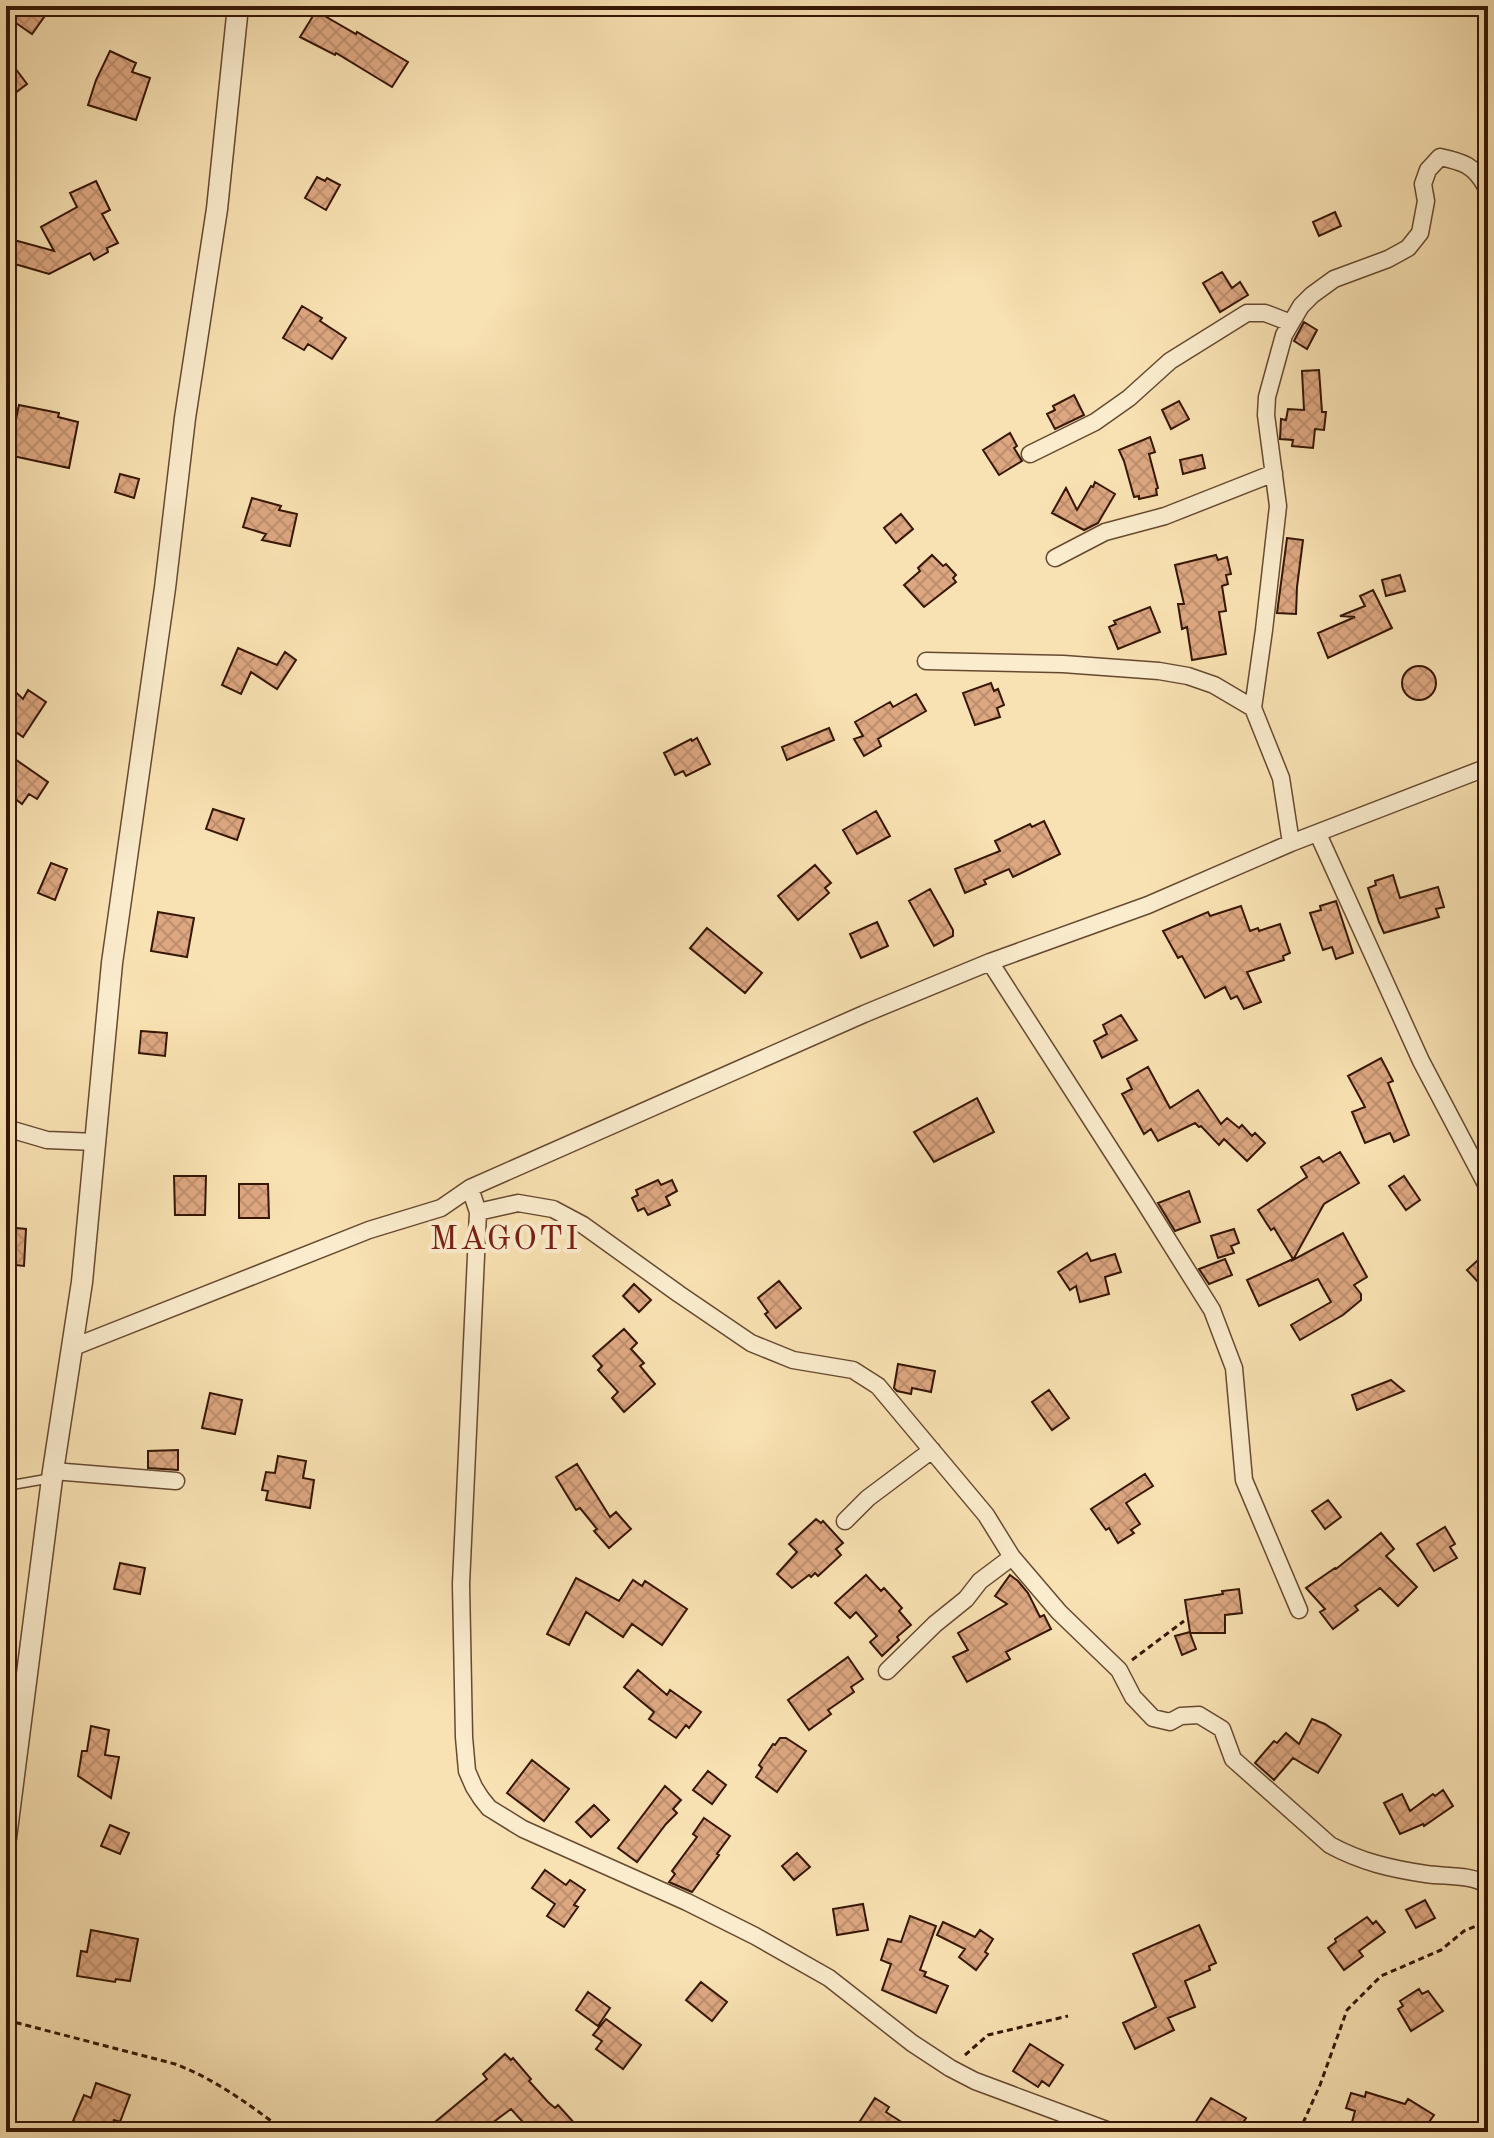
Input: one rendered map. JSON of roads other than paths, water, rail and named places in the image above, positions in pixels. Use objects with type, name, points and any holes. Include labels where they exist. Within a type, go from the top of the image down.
[{"type":"street","points":[[6,1838],[53,1475],[82,1282],[112,963],[165,588],[185,418],[217,209],[238,6]]},
{"type":"street","points":[[1291,843],[1281,778],[1253,708],[1278,506],[1266,415],[1267,397],[1284,335],[1296,312],[1334,279],[1388,259],[1408,248],[1420,233],[1426,201],[1423,184],[1428,170],[1440,157],[1477,170],[1486,187]]},
{"type":"street","points":[[1030,454],[1095,422],[1129,398],[1170,361],[1247,313],[1265,313],[1291,323]]},
{"type":"street","points":[[1055,558],[1105,532],[1165,516],[1274,473]]},
{"type":"street","points":[[926,661],[1063,664],[1159,671],[1214,685],[1253,708]]},
{"type":"street","points":[[71,1348],[369,1230],[441,1208],[470,1188],[864,1014],[990,962],[1148,905],[1291,843],[1488,767]]},
{"type":"street","points":[[1318,834],[1421,1061],[1488,1188]]},
{"type":"street","points":[[990,962],[1212,1310],[1234,1368],[1244,1480],[1299,1610]]},
{"type":"street","points":[[6,1128],[47,1140],[96,1142]]},
{"type":"street","points":[[470,1188],[478,1212],[461,1584],[464,1737],[467,1771],[474,1787],[489,1808],[523,1829],[687,1902],[829,1978],[912,2043],[950,2068],[995,2089],[1112,2132]]},
{"type":"street","points":[[478,1212],[518,1203],[538,1205],[566,1215],[751,1343],[793,1360],[847,1368],[864,1376],[878,1386],[986,1515],[1012,1557],[1059,1612],[1119,1670],[1133,1697],[1153,1718],[1170,1722],[1181,1716],[1199,1715],[1222,1729],[1233,1759],[1330,1845],[1367,1862],[1392,1869],[1465,1876],[1488,1885]]},
{"type":"street","points":[[845,1521],[868,1498],[932,1450]]},
{"type":"street","points":[[53,1475],[176,1481]]},
{"type":"street","points":[[887,1671],[935,1624],[966,1599],[980,1581],[1012,1557]]},
{"type":"lane","points":[[6,1486],[53,1475]]},
{"type":"district","name":"MAGOTI","points":[[505,1237]]}]
